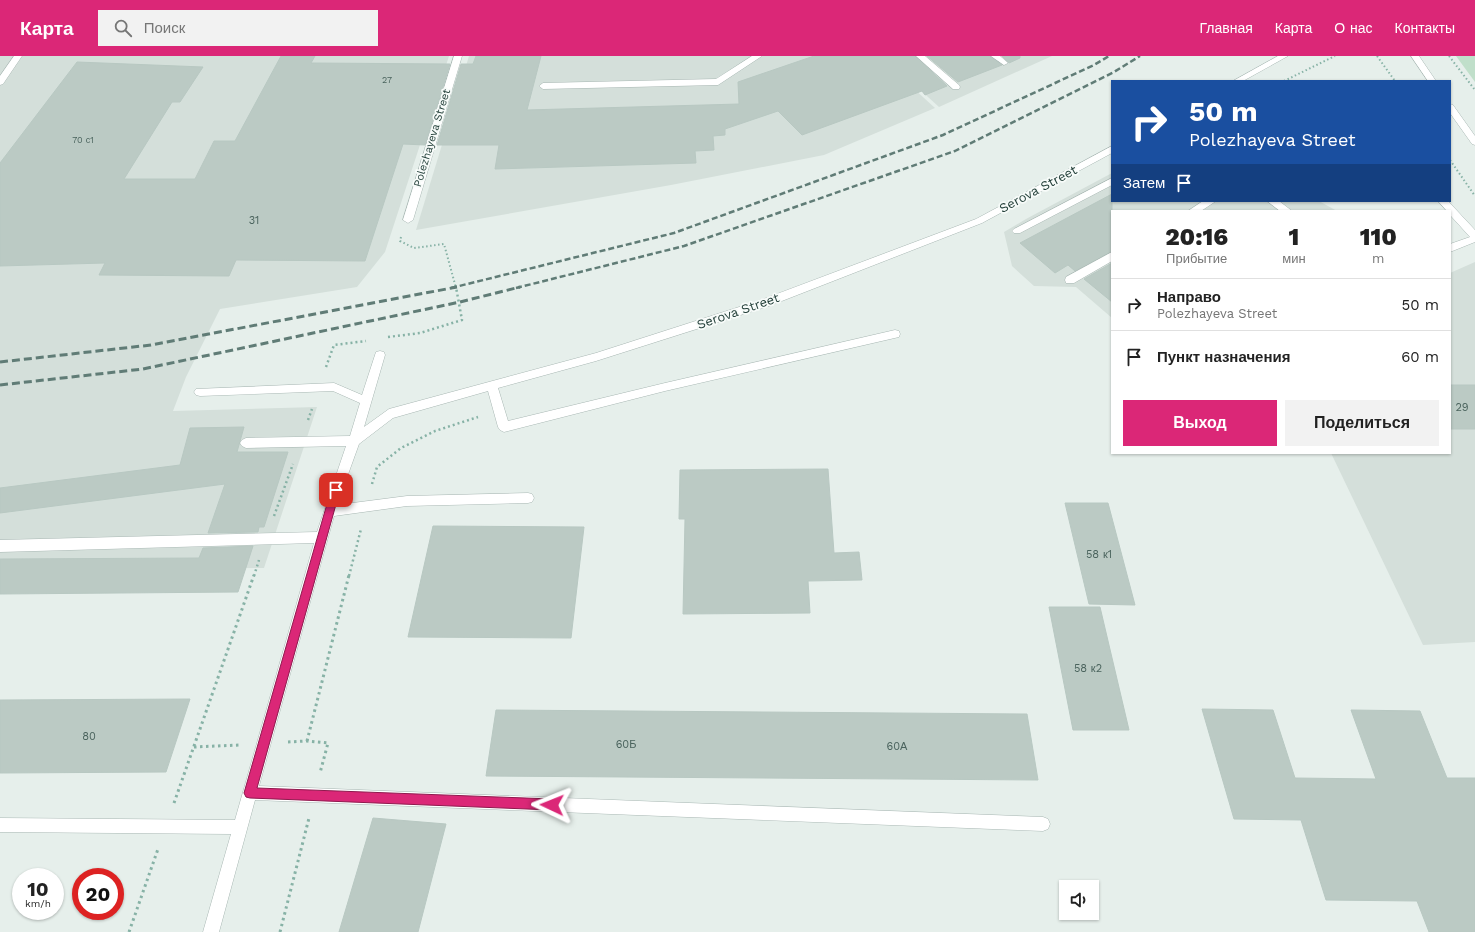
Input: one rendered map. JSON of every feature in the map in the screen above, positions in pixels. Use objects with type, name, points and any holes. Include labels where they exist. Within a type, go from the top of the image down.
[{"type":"street","points":[[0,82],[18,56]]},
{"type":"street","name":"Polezhayeva Street","points":[[408,220],[458,56]]},
{"type":"street","points":[[543,86],[718,82],[758,56]]},
{"type":"street","points":[[920,56],[956,87]]},
{"type":"street","points":[[995,56],[1004,63]]},
{"type":"street","points":[[1239,80],[1284,56]]},
{"type":"street","points":[[1415,56],[1431,80]]},
{"type":"street","points":[[1451,108],[1475,142]]},
{"type":"street","name":"Serova Street","points":[[354,441],[389,414],[596,357],[765,303],[979,221],[1111,150]]},
{"type":"street","points":[[1017,231],[1111,182]]},
{"type":"street","points":[[1195,210],[1209,202]]},
{"type":"street","points":[[1274,202],[1286,210]]},
{"type":"street","points":[[1444,202],[1475,236]]},
{"type":"street","points":[[1451,248],[1465,241],[1475,239]]},
{"type":"street","points":[[1070,280],[1111,257]]},
{"type":"street","points":[[492,386],[504,427],[665,387],[895,334]]},
{"type":"street","points":[[211,932],[329,510],[354,441],[380,355]]},
{"type":"street","points":[[200,392],[334,387],[366,401]]},
{"type":"street","points":[[246,443],[354,441]]},
{"type":"street","points":[[329,510],[407,501],[528,498]]},
{"type":"street","points":[[0,546],[321,538]]},
{"type":"street","points":[[250,793],[1043,824]]},
{"type":"street","points":[[0,824],[240,827]]},
{"type":"path","points":[[1286,80],[1335,56]]},
{"type":"path","points":[[1378,56],[1394,80]]},
{"type":"path","points":[[1449,56],[1475,90]]},
{"type":"path","points":[[1451,161],[1475,196]]},
{"type":"path","points":[[380,338],[420,333],[462,320],[457,287],[444,244],[414,248],[400,241],[408,220]]},
{"type":"path","points":[[129,932],[334,345],[373,340]]},
{"type":"shaded area","points":[[0,56],[449,56],[385,252],[357,287],[220,309],[186,377],[173,411],[317,407],[264,568],[0,570]]},
{"type":"shaded area","points":[[469,56],[878,56],[935,108],[824,155],[671,185],[416,230]]},
{"type":"shaded area","points":[[883,56],[1052,56],[939,107]]},
{"type":"shaded area","points":[[1111,174],[1111,202],[1321,202],[1335,210],[1111,210],[1111,317],[1076,287],[1034,286],[1012,266],[1004,232]]},
{"type":"shaded area","points":[[1475,262],[1475,642],[1423,645],[1331,454],[1451,454],[1451,273]]},
{"type":"green space","points":[[1456,56],[1475,56],[1475,82]]},
{"type":"building","points":[[281,56],[315,56],[311,63],[450,64],[425,145],[403,144],[365,261],[236,260],[229,276],[99,275],[105,263],[0,266],[0,163],[77,62],[203,67],[180,102],[172,102],[124,179],[195,179],[214,141],[235,141]]},
{"type":"building","points":[[476,56],[541,56],[527,110],[739,104],[738,82],[814,56],[915,56],[947,86],[925,95],[922,91],[802,135],[778,111],[725,129],[725,135],[713,136],[714,150],[695,151],[696,163],[495,169],[499,145],[437,145],[461,64],[473,64]]},
{"type":"building","points":[[927,56],[990,56],[1002,65],[958,82]]},
{"type":"building","points":[[1002,56],[1020,56],[1020,58],[1009,63]]},
{"type":"building","points":[[1111,195],[1111,252],[1075,271],[1068,265],[1055,273],[1020,243]]},
{"type":"building","points":[[1111,264],[1111,301],[1084,279]]},
{"type":"building","points":[[1451,385],[1475,385],[1475,429],[1451,429]]},
{"type":"building","points":[[244,427],[237,452],[288,452],[264,527],[259,527],[258,532],[208,533],[225,484],[0,513],[0,488],[180,465],[190,428]]},
{"type":"building","points":[[828,469],[834,553],[859,552],[862,580],[808,581],[810,613],[683,614],[685,519],[679,519],[680,470]]},
{"type":"building","points":[[1065,503],[1108,503],[1135,605],[1089,604]]},
{"type":"building","points":[[433,526],[584,527],[571,638],[408,637]]},
{"type":"building","points":[[253,546],[238,592],[0,594],[0,559],[199,558],[203,548]]},
{"type":"building","points":[[1049,607],[1100,607],[1129,730],[1073,730]]},
{"type":"building","points":[[190,699],[166,772],[0,773],[0,700]]},
{"type":"building","points":[[1202,709],[1273,710],[1295,778],[1376,779],[1351,710],[1420,711],[1447,778],[1475,778],[1475,932],[1429,932],[1417,901],[1326,900],[1301,820],[1234,819]]},
{"type":"building","points":[[496,710],[1027,714],[1038,780],[486,776]]},
{"type":"building","points":[[373,818],[446,824],[418,932],[339,932]]},
{"type":"railway","points":[[451,288],[674,233],[943,135],[1094,65],[1109,56]]},
{"type":"railway","points":[[0,385],[143,369],[460,302],[684,246],[955,151],[1114,72],[1140,56]]},
{"type":"railway","points":[[0,362],[151,345],[457,287]]},
{"type":"route","points":[[336,490],[329,510],[250,793],[552,805]]}]
